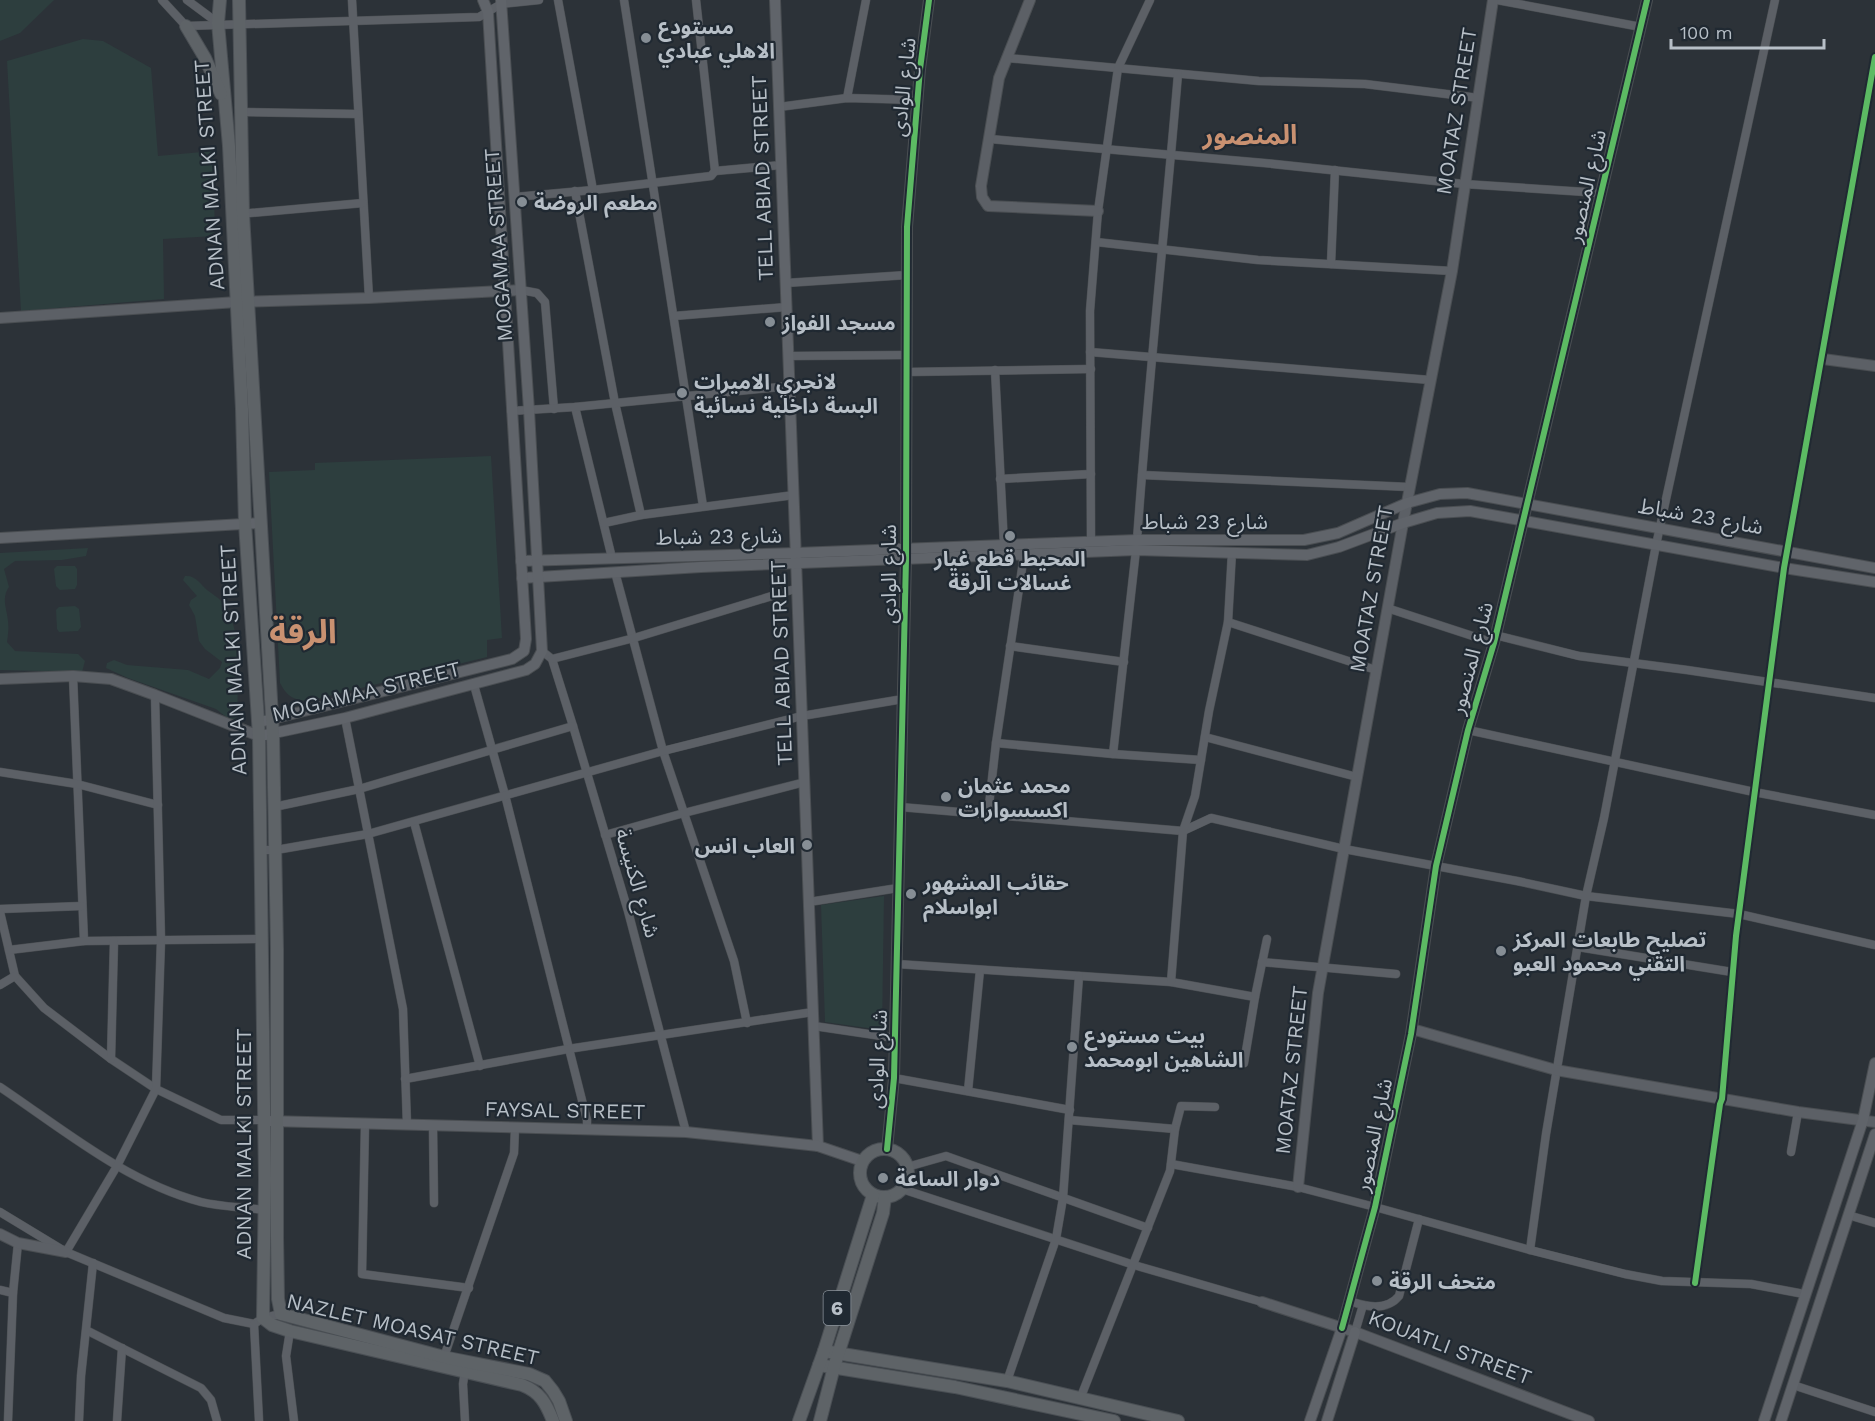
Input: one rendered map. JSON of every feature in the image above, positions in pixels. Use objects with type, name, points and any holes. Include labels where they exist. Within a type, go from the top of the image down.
[{"type":"main road","name":"ADNAN MALKI STREET","points":[[220,0],[219,23],[225,102],[238,214],[242,303],[245,523],[259,736],[261,939],[278,1299],[281,1314]]},
{"type":"main road","name":"ADNAN MALKI STREET","points":[[238,214],[242,112],[239,0]]},
{"type":"main road","name":"MOGAMAA STREET","points":[[257,722],[512,659],[524,651],[526,639],[488,12],[483,0]]},
{"type":"main road","name":"TELL ABIAD STREET","points":[[775,0],[818,1146]]},
{"type":"main road","name":"MOGAMAA STREET","points":[[259,736],[345,718],[474,685],[526,669],[535,664],[542,651],[529,410],[501,2]]},
{"type":"main road","points":[[186,26],[205,58],[225,102]]},
{"type":"main road","name":"ADNAN MALKI STREET","points":[[242,303],[260,523],[273,734],[276,849],[270,1121],[258,1321]]},
{"type":"main road","name":"شارع 23 شباط","points":[[521,561],[612,558],[796,558],[906,554],[1024,555],[1137,545],[1304,540],[1338,533],[1407,503],[1440,494],[1467,493],[1875,568]]},
{"type":"main road","name":"شارع 23 شباط","points":[[906,554],[1004,545],[1091,542],[1307,555],[1339,547],[1437,513],[1470,511],[1784,568],[1875,582]]},
{"type":"main road","points":[[0,538],[260,523]]},
{"type":"main road","name":"شارع 23 شباط","points":[[522,578],[796,558]]},
{"type":"main road","points":[[1764,1421],[1863,1120],[1875,1063]]},
{"type":"main road","name":"FAYSAL STREET","points":[[270,1121],[686,1132],[818,1146],[862,1161]]},
{"type":"main road","points":[[1781,1421],[1875,1134]]},
{"type":"main road","points":[[877,1149],[888,1149],[903,1158],[907,1167],[907,1182],[894,1195],[879,1196],[865,1189],[860,1180],[859,1171],[868,1153],[877,1149]]},
{"type":"main road","name":"6","points":[[799,1421],[879,1196]]},
{"type":"main road","name":"6","points":[[820,1421],[838,1353],[883,1213],[879,1196]]},
{"type":"main road","name":"NAZLET MOASAT STREET","points":[[281,1314],[444,1357],[529,1374],[544,1381],[559,1401],[566,1421]]},
{"type":"main road","name":"NAZLET MOASAT STREET","points":[[258,1321],[290,1331],[534,1389],[544,1400],[553,1421]]},
{"type":"main road","name":"شارع المنصور","points":[[1310,1421],[1342,1328]]},
{"type":"main road","points":[[1327,1421],[1354,1332]]},
{"type":"main road","points":[[824,1351],[1007,1381],[1178,1421]]},
{"type":"main road","points":[[819,1365],[955,1387],[1063,1416],[1114,1421]]},
{"type":"street","points":[[162,0],[186,26],[219,23],[239,25],[479,17],[501,2],[539,0]]},
{"type":"street","points":[[187,0],[219,23]]},
{"type":"street","points":[[352,0],[369,298]]},
{"type":"street","points":[[558,0],[593,190]]},
{"type":"street","points":[[624,0],[703,506]]},
{"type":"street","points":[[515,197],[711,176],[715,171],[696,0]]},
{"type":"street","points":[[847,98],[866,0]]},
{"type":"street","name":"شارع الوادى","points":[[888,1149],[896,1038],[906,554],[907,227],[917,100],[929,0]]},
{"type":"street","points":[[1030,0],[999,78],[981,186],[982,197],[988,206],[1098,211]]},
{"type":"street","points":[[1091,542],[1090,311],[1098,211],[1118,68],[1150,0]]},
{"type":"street","points":[[1495,0],[1641,27]]},
{"type":"street","name":"MOATAZ STREET","points":[[1298,1187],[1318,993],[1409,488],[1452,271],[1495,0]]},
{"type":"street","name":"شارع المنصور","points":[[1342,1328],[1375,1206],[1412,1029],[1436,866],[1468,730],[1494,639],[1647,0]]},
{"type":"street","points":[[1530,1250],[1556,1070],[1586,896],[1615,761],[1656,545],[1775,0]]},
{"type":"street","points":[[1695,1284],[1722,1099],[1732,972],[1784,568],[1875,57]]},
{"type":"street","points":[[1007,58],[1259,81],[1365,84],[1479,98]]},
{"type":"street","points":[[1113,754],[1137,545],[1151,357],[1178,74]]},
{"type":"street","points":[[779,107],[847,98],[917,100]]},
{"type":"street","points":[[242,112],[358,114]]},
{"type":"street","points":[[990,140],[1335,170],[1464,184],[1601,193]]},
{"type":"street","points":[[715,171],[782,165]]},
{"type":"street","points":[[1331,264],[1335,170]]},
{"type":"street","points":[[575,191],[615,403],[641,515]]},
{"type":"street","points":[[238,214],[363,203]]},
{"type":"street","points":[[1096,242],[1258,260],[1452,271]]},
{"type":"street","points":[[786,283],[907,275]]},
{"type":"street","points":[[0,318],[242,303],[521,290],[537,293],[544,302],[554,409]]},
{"type":"street","points":[[674,316],[787,307]]},
{"type":"street","points":[[1090,352],[1430,380]]},
{"type":"street","points":[[789,356],[906,355]]},
{"type":"street","points":[[1823,359],[1875,366]]},
{"type":"street","points":[[906,372],[1090,369]]},
{"type":"street","points":[[995,370],[1004,545]]},
{"type":"street","points":[[511,411],[554,409],[790,386]]},
{"type":"street","points":[[575,407],[612,558]]},
{"type":"street","points":[[1000,479],[1091,474]]},
{"type":"street","points":[[1142,476],[1409,488]]},
{"type":"street","points":[[604,523],[641,515],[794,495]]},
{"type":"street","points":[[1171,982],[1183,831],[1195,796],[1228,622],[1233,552]]},
{"type":"street","points":[[988,814],[996,743],[1024,555]]},
{"type":"street","points":[[615,572],[663,751],[734,961],[747,1023]]},
{"type":"street","points":[[542,651],[552,659],[634,638],[798,588]]},
{"type":"street","points":[[1387,608],[1494,639],[1579,656],[1875,698]]},
{"type":"street","points":[[1228,622],[1376,670]]},
{"type":"street","points":[[1010,646],[1124,662]]},
{"type":"street","name":"شارع الكنيسة","points":[[552,659],[628,911],[686,1132]]},
{"type":"street","points":[[73,676],[84,941]]},
{"type":"street","points":[[0,679],[73,676],[111,679],[156,694],[237,727]]},
{"type":"street","points":[[474,685],[505,795],[587,1120],[587,1130]]},
{"type":"street","points":[[0,1234],[18,1243],[66,1251],[117,1166],[156,1089],[161,940],[156,694]]},
{"type":"street","points":[[261,849],[276,849],[368,834],[663,751],[802,716],[903,699]]},
{"type":"street","points":[[345,718],[403,1009],[407,1125]]},
{"type":"street","name":"MOGAMAA STREET","points":[[237,727],[257,722]]},
{"type":"street","points":[[274,807],[359,789],[573,726]]},
{"type":"street","name":"MOGAMAA STREET","points":[[237,727],[259,736]]},
{"type":"street","points":[[1468,730],[1754,792],[1875,815]]},
{"type":"street","points":[[1205,736],[1357,777]]},
{"type":"street","points":[[996,743],[1201,760]]},
{"type":"street","points":[[0,772],[77,784],[158,805]]},
{"type":"street","points":[[605,835],[805,782]]},
{"type":"street","points":[[900,807],[1183,831],[1211,818],[1344,849],[1586,896],[1739,914],[1875,945]]},
{"type":"street","points":[[414,822],[480,1066]]},
{"type":"street","points":[[809,902],[898,888]]},
{"type":"street","points":[[82,906],[0,911],[15,976],[44,1008],[111,1059],[156,1089],[220,1120],[270,1121]]},
{"type":"street","points":[[9,950],[84,941],[261,939]]},
{"type":"street","points":[[1244,1063],[1254,997],[1267,939]]},
{"type":"street","points":[[111,1059],[114,941]]},
{"type":"street","points":[[1578,947],[1732,972]]},
{"type":"street","points":[[1262,962],[1396,974]]},
{"type":"street","points":[[897,964],[1171,982],[1254,997]]},
{"type":"street","points":[[968,1091],[980,970]]},
{"type":"street","points":[[0,985],[15,976]]},
{"type":"street","points":[[1007,1381],[1056,1239],[1063,1198],[1079,976]]},
{"type":"street","points":[[405,1079],[568,1049],[813,1012]]},
{"type":"street","points":[[814,1026],[896,1038]]},
{"type":"street","points":[[1412,1029],[1556,1070],[1798,1112],[1875,1122]]},
{"type":"street","points":[[894,1078],[1070,1110]]},
{"type":"street","points":[[0,1087],[117,1166],[156,1186],[203,1203],[265,1210]]},
{"type":"street","points":[[1080,1399],[1170,1172],[1175,1128],[1181,1106],[1215,1107]]},
{"type":"street","points":[[1791,1152],[1798,1112]]},
{"type":"street","points":[[1069,1120],[1175,1128]]},
{"type":"street","points":[[365,1124],[362,1274],[469,1288]]},
{"type":"street","points":[[433,1126],[434,1203]]},
{"type":"street","points":[[444,1357],[514,1153],[516,1128]]},
{"type":"street","points":[[907,1167],[946,1156],[1148,1228]]},
{"type":"street","points":[[1171,1164],[1298,1187],[1624,1274],[1695,1284],[1751,1284],[1804,1294]]},
{"type":"street","points":[[902,1189],[1134,1264],[1263,1302]]},
{"type":"street","name":"NAZLET MOASAT STREET","points":[[0,1212],[66,1251],[224,1318],[258,1321],[281,1314]]},
{"type":"street","points":[[1848,1215],[1875,1223]]},
{"type":"street","points":[[1350,1301],[1363,1305],[1384,1306],[1392,1303],[1399,1296],[1419,1219]]},
{"type":"street","points":[[8,1421],[13,1293],[18,1243]]},
{"type":"street","points":[[79,1421],[81,1376],[93,1263]]},
{"type":"street","points":[[0,1290],[13,1293]]},
{"type":"street","name":"KOUATLI STREET","points":[[1263,1302],[1354,1332],[1589,1421]]},
{"type":"street","points":[[1354,1332],[1363,1305]]},
{"type":"street","points":[[258,1321],[258,1421]]},
{"type":"street","points":[[87,1331],[201,1388],[211,1400],[217,1421]]},
{"type":"street","points":[[290,1331],[286,1356],[294,1421]]},
{"type":"street","points":[[117,1421],[122,1348]]},
{"type":"street","points":[[465,1371],[463,1384],[465,1421]]},
{"type":"street","points":[[1793,1385],[1875,1412]]},
{"type":"shaded area","points":[[0,0],[54,0],[20,33],[0,41]]},
{"type":"shaded area","points":[[83,39],[103,41],[151,68],[158,156],[213,151],[215,236],[163,239],[164,299],[21,311],[7,61]]},
{"type":"shaded area","points":[[491,456],[502,638],[487,640],[487,657],[308,701],[298,700],[288,694],[280,683],[269,472],[315,470],[315,463]]},
{"type":"shaded area","points":[[88,548],[86,556],[62,560],[15,561],[4,569],[9,587],[5,599],[8,624],[7,642],[15,651],[78,654],[85,661],[82,672],[0,670],[0,553]]},
{"type":"shaded area","points":[[57,566],[75,566],[77,585],[75,589],[60,590],[56,586],[54,569]]},
{"type":"shaded area","points":[[185,576],[198,580],[220,600],[234,627],[238,656],[238,715],[236,718],[230,720],[216,709],[106,668],[107,663],[114,660],[127,665],[188,670],[209,679],[220,668],[222,662],[205,649],[199,641],[195,616],[189,605],[191,600],[197,596],[183,580]]},
{"type":"shaded area","points":[[75,606],[79,609],[81,627],[78,631],[59,632],[56,610],[59,607]]},
{"type":"shaded area","points":[[884,896],[882,1030],[825,1022],[821,905]]},
{"type":"cycle path","points":[[887,1149],[894,1078],[906,559],[907,227],[920,69],[929,0]]},
{"type":"cycle path","points":[[1342,1328],[1375,1207],[1411,1034],[1436,866],[1468,730],[1494,643],[1647,0]]},
{"type":"cycle path","points":[[1695,1283],[1722,1099],[1736,936],[1784,568],[1875,57]]},
{"type":"place","name":"مستودع الاهلي عبادي","points":[[646,38]]},
{"type":"place","name":"مطعم الروضة","points":[[522,202]]},
{"type":"place","name":"مسجد الفواز","points":[[770,322]]},
{"type":"place","name":"لانجري الاميرات البسة داخلية نسائية","points":[[682,393]]},
{"type":"place","name":"المحيط قطع غيار غسالات الرقة","points":[[1010,536]]},
{"type":"place","name":"محمد عثمان اكسسوارات","points":[[946,797]]},
{"type":"place","name":"العاب انس","points":[[807,845]]},
{"type":"place","name":"حقائب المشهور ابواسلام","points":[[911,894]]},
{"type":"place","name":"تصليح طابعات المركز التقني محمود العبو","points":[[1501,951]]},
{"type":"place","name":"بيت مستودع الشاهين ابومحمد","points":[[1072,1047]]},
{"type":"place","name":"دوار الساعة","points":[[883,1178]]},
{"type":"place","name":"متحف الرقة","points":[[1377,1281]]},
{"type":"district","name":"المنصور","points":[[1250,135]]},
{"type":"district","name":"الرقة","points":[[303,631]]}]
